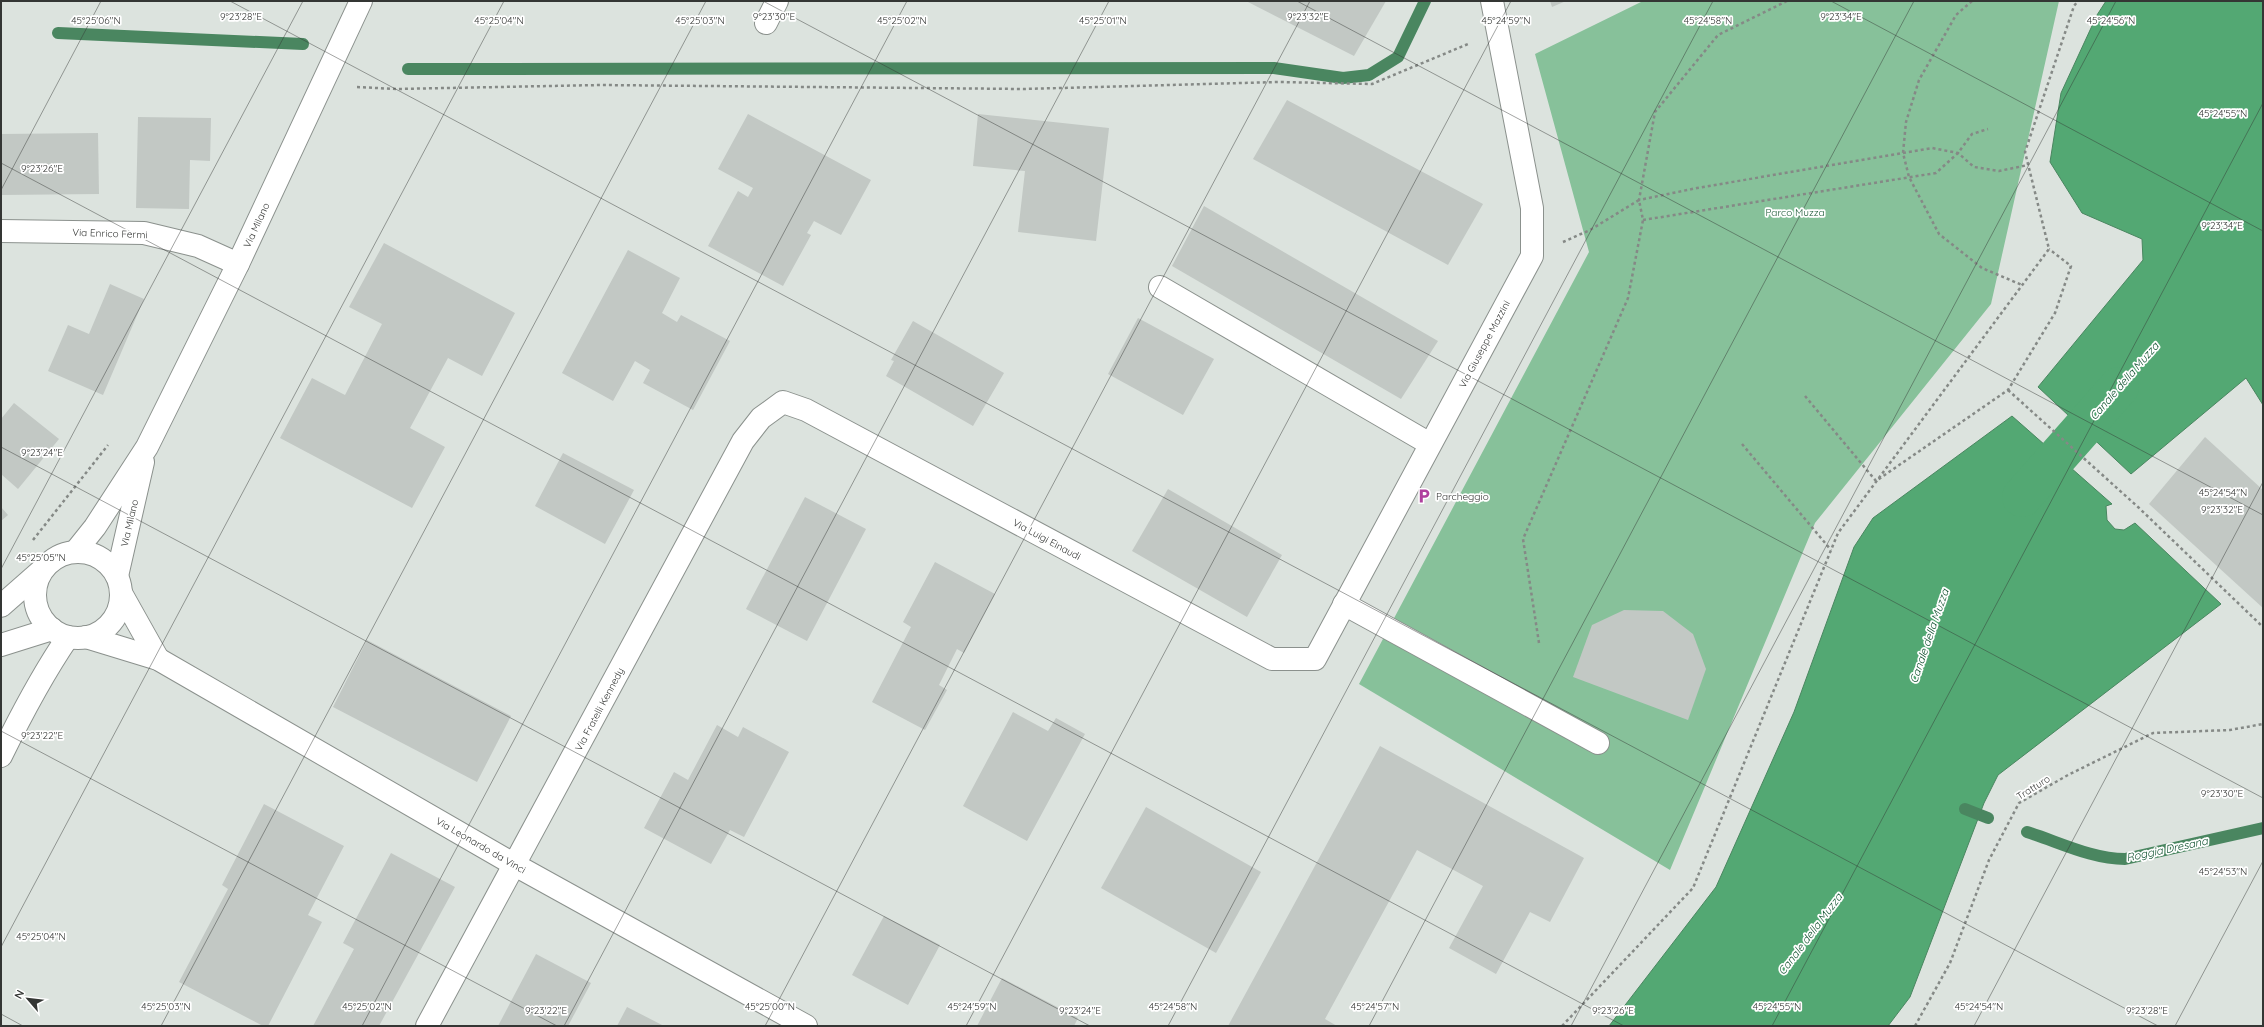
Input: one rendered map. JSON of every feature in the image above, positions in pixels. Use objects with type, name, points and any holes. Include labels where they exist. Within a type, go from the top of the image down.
[{"type":"street","name":"Via Milano","points":[[75,552],[95,527],[146,447],[238,264],[361,1]]},
{"type":"street","points":[[766,23],[777,1]]},
{"type":"street","name":"Via Giuseppe Mazzini","points":[[1314,659],[1532,256],[1532,208],[1492,1]]},
{"type":"street","name":"Via Enrico Fermi","points":[[1,231],[144,233],[198,246],[238,264]]},
{"type":"street","points":[[1160,287],[1430,444]]},
{"type":"street","name":"Via Luigi Einaudi","points":[[783,402],[806,410],[1272,659],[1314,659]]},
{"type":"street","name":"Via Fratelli Kennedy","points":[[427,1026],[743,441],[761,418],[783,402]]},
{"type":"street","name":"Via Milano","points":[[1,645],[69,634],[102,631],[114,618],[120,606],[119,585],[146,447]]},
{"type":"street","points":[[1,606],[58,556],[75,552],[92,554],[100,557],[110,566],[158,659]]},
{"type":"street","points":[[1,756],[31,697],[69,634],[41,617],[35,600],[37,583],[45,568]]},
{"type":"street","points":[[1344,604],[1598,743]]},
{"type":"street","name":"Via Leonardo da Vinci","points":[[69,634],[158,659],[515,865],[806,1026]]},
{"type":"path","points":[[1538,643],[1523,539],[1628,298],[1643,220],[1639,200],[1655,112],[1718,35],[1787,1]]},
{"type":"path","points":[[1972,1],[1956,15],[1919,80],[1906,122],[1903,153],[1909,177],[1939,234],[1982,268],[2022,285]]},
{"type":"path","points":[[1876,481],[2008,390],[2055,313],[2071,266],[2049,250],[2026,152],[2074,6],[2078,1]]},
{"type":"path","points":[[322,84],[396,89],[601,85],[1024,89],[1279,82],[1372,84],[1498,31]]},
{"type":"path","points":[[1643,220],[1936,172],[1958,153],[1972,134],[1988,129]]},
{"type":"path","points":[[1556,245],[1590,230],[1639,200],[1697,188],[1932,148],[1958,153],[1974,167],[1999,171],[2028,165]]},
{"type":"path","points":[[1562,1026],[1693,888],[1838,533],[2049,250]]},
{"type":"path","points":[[2008,390],[2138,507],[2263,627]]},
{"type":"path","points":[[1805,396],[1876,481]]},
{"type":"path","points":[[31,543],[52,519],[112,439]]},
{"type":"path","points":[[1742,444],[1831,550]]},
{"type":"path","name":"Tratturo","points":[[1915,1026],[1950,963],[1989,860],[2019,803],[2152,733],[2230,730],[2263,724]]},
{"type":"green space","name":"Parco Muzza","points":[[1643,1],[2059,1],[1991,304],[1815,523],[1670,870],[1359,684],[1589,252],[1535,54]]},
{"type":"water","points":[[2106,1],[2263,1],[2263,405],[2246,378],[2131,474],[2038,387],[2143,260],[2142,239],[2082,213],[2050,162],[2061,93],[2097,15]]},
{"type":"water","points":[[2012,416],[2112,504],[2106,506],[2107,520],[2115,529],[2124,530],[2135,523],[2221,604],[1998,775],[1984,803],[1910,997],[1888,1026],[1609,1026],[1716,887],[1794,712],[1854,547],[1873,518]]},
{"type":"building","points":[[1246,1],[1386,1],[1354,56]]},
{"type":"building","points":[[1550,1],[1566,1],[1552,7]]},
{"type":"building","points":[[1287,100],[1483,204],[1448,265],[1253,159]]},
{"type":"building","points":[[748,114],[871,180],[841,235],[814,221],[807,233],[811,235],[783,286],[708,246],[738,191],[748,197],[753,188],[718,169]]},
{"type":"building","points":[[978,114],[1109,128],[1096,241],[1018,232],[1025,171],[973,166]]},
{"type":"building","points":[[138,117],[211,118],[210,161],[190,160],[189,209],[136,208]]},
{"type":"building","points":[[98,133],[99,194],[1,195],[1,134]]},
{"type":"building","points":[[1204,206],[1438,341],[1401,399],[1172,266]]},
{"type":"building","points":[[384,243],[515,313],[482,376],[448,358],[410,428],[445,447],[412,508],[280,438],[312,378],[345,395],[382,324],[349,307]]},
{"type":"building","points":[[628,250],[680,278],[662,313],[677,322],[681,315],[730,341],[693,410],[643,383],[650,370],[635,361],[613,401],[562,373]]},
{"type":"building","points":[[110,284],[144,299],[103,395],[48,371],[68,325],[89,334]]},
{"type":"building","points":[[1138,318],[1214,359],[1183,415],[1108,374]]},
{"type":"building","points":[[913,321],[1004,373],[973,426],[886,376],[894,361],[891,360]]},
{"type":"building","points":[[14,403],[59,439],[18,489],[1,474],[1,419]]},
{"type":"building","points":[[2205,437],[2263,490],[2263,608],[2149,504]]},
{"type":"building","points":[[563,453],[634,490],[605,544],[535,506]]},
{"type":"building","points":[[1168,489],[1282,555],[1247,617],[1132,551]]},
{"type":"building","points":[[805,497],[866,529],[807,641],[746,609]]},
{"type":"building","points":[[1,507],[8,515],[1,521]]},
{"type":"building","points":[[935,562],[995,594],[964,653],[957,649],[939,685],[947,690],[925,730],[872,702],[911,627],[903,622]]},
{"type":"building","points":[[1624,610],[1663,611],[1693,634],[1706,669],[1688,720],[1573,677],[1592,625]]},
{"type":"building","points":[[367,640],[511,716],[477,782],[333,707]]},
{"type":"building","points":[[1013,712],[1048,731],[1056,718],[1085,734],[1027,841],[963,806]]},
{"type":"building","points":[[717,725],[738,737],[743,727],[789,752],[744,837],[730,830],[711,864],[644,828],[674,772],[688,780]]},
{"type":"building","points":[[1380,746],[1584,858],[1550,922],[1530,912],[1496,974],[1449,948],[1483,886],[1417,850],[1325,1019],[1337,1026],[1228,1026]]},
{"type":"building","points":[[264,804],[344,846],[308,915],[322,922],[268,1026],[263,1026],[179,982],[228,889],[222,885]]},
{"type":"building","points":[[1146,807],[1261,872],[1216,953],[1101,888]]},
{"type":"building","points":[[391,853],[455,887],[379,1026],[313,1026],[354,949],[343,943]]},
{"type":"building","points":[[884,916],[940,945],[908,1005],[852,975]]},
{"type":"building","points":[[536,954],[591,983],[568,1026],[498,1026]]},
{"type":"building","points":[[1002,978],[1078,1018],[1074,1026],[977,1026]]},
{"type":"building","points":[[627,1007],[664,1026],[617,1026]]},
{"type":"waterway","points":[[408,69],[1274,68],[1343,78],[1369,75],[1398,57],[1425,1]]},
{"type":"waterway","points":[[58,33],[303,44]]},
{"type":"waterway","name":"Canale della Muzza","points":[[2022,497],[2119,387]]},
{"type":"waterway","name":"Roggia Dresana","points":[[1965,809],[1988,818]]},
{"type":"waterway","name":"Roggia Dresana","points":[[2027,832],[2088,853],[2125,859],[2263,828]]},
{"type":"place","name":"Parcheggio","points":[[1424,496]]}]
